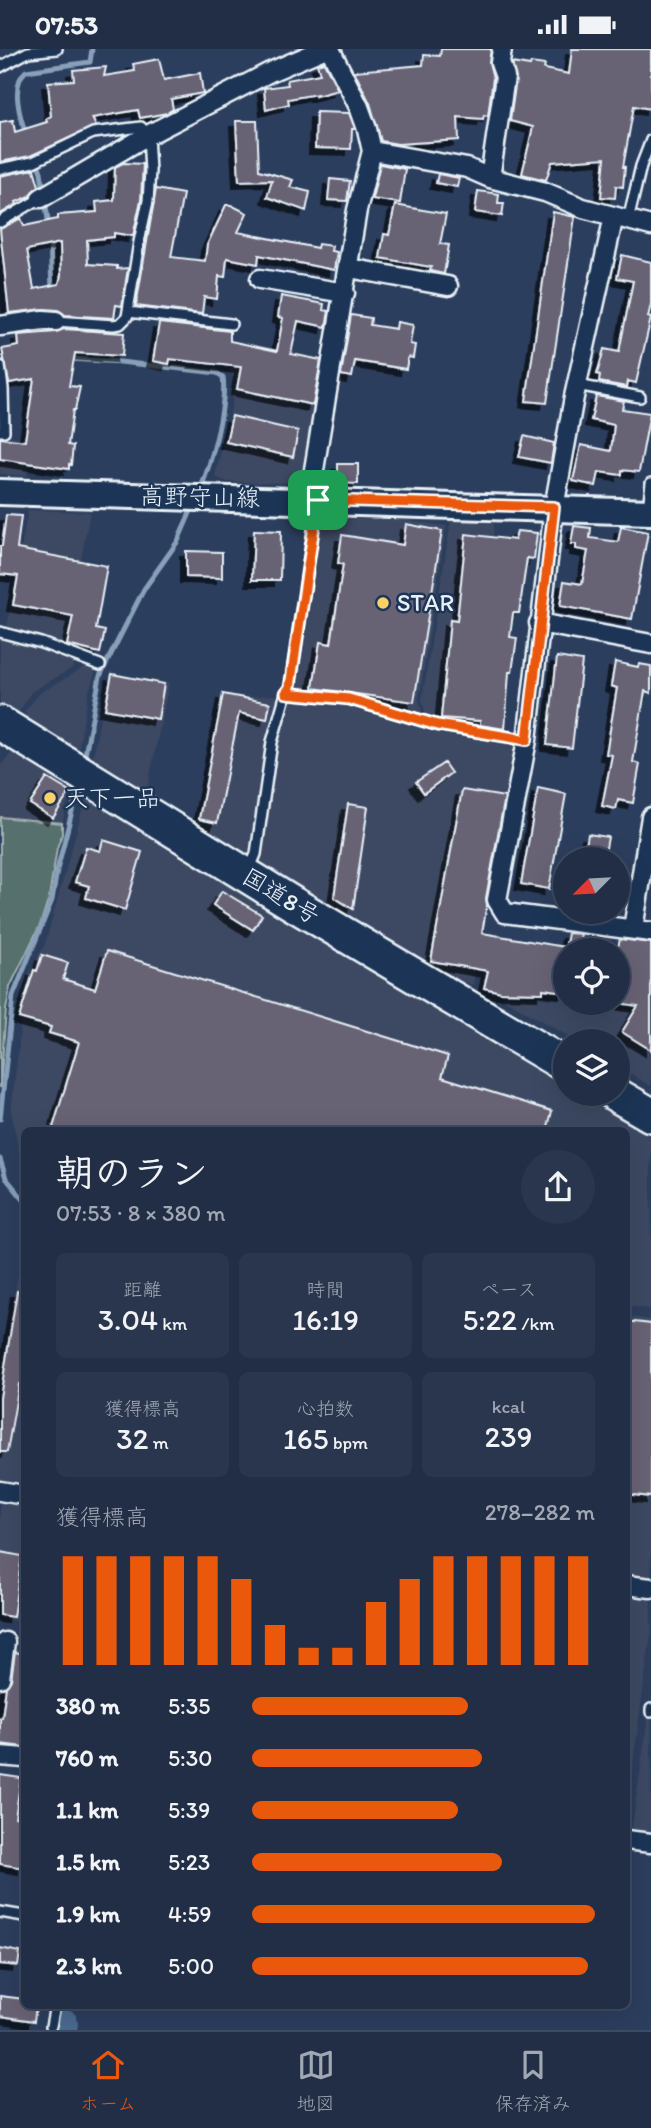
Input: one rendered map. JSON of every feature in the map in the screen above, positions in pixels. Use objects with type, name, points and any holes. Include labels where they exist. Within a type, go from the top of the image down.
[{"type":"highway","name":"国道8号","points":[[0,723],[247,876],[553,1058]]},
{"type":"highway","points":[[630,1103],[651,1115]]},
{"type":"main road","name":"高野守山線","points":[[0,492],[198,496],[649,512]]},
{"type":"street","points":[[46,195],[148,135],[270,72],[324,49]]},
{"type":"street","points":[[314,500],[357,210],[372,151],[359,107],[330,49]]},
{"type":"street","points":[[490,178],[505,77],[500,63],[502,49]]},
{"type":"street","points":[[372,151],[467,168],[583,208],[651,226]]},
{"type":"street","points":[[621,218],[576,386],[554,507],[527,740],[497,900],[505,913],[642,930],[651,817]]},
{"type":"street","points":[[349,268],[448,286]]},
{"type":"street","points":[[260,279],[345,293]]},
{"type":"street","points":[[0,326],[49,321]]},
{"type":"street","points":[[539,623],[651,644]]},
{"type":"street","points":[[0,1491],[21,1494]]},
{"type":"street","points":[[630,1585],[651,1588]]},
{"type":"street","points":[[0,1678],[5,1642]]},
{"type":"street","points":[[0,1756],[21,1758]]},
{"type":"street","points":[[630,1840],[651,1843]]},
{"type":"lane","points":[[0,67],[28,52],[57,49]]},
{"type":"lane","points":[[0,169],[37,160],[93,133],[141,127],[148,135],[148,201],[127,317],[120,324],[49,321]]},
{"type":"lane","points":[[621,218],[651,140]]},
{"type":"lane","points":[[0,222],[46,195]]},
{"type":"lane","points":[[128,312],[231,324]]},
{"type":"lane","points":[[0,366],[4,431],[0,431]]},
{"type":"lane","points":[[576,386],[640,397]]},
{"type":"lane","points":[[649,512],[651,483]]},
{"type":"lane","points":[[247,876],[256,854],[271,742],[290,687],[314,500]]},
{"type":"lane","points":[[0,632],[41,643],[100,665]]},
{"type":"lane","points":[[286,693],[349,699],[437,725],[527,740]]},
{"type":"lane","points":[[0,1912],[21,1916]]},
{"type":"lane","points":[[51,2026],[54,2009]]},
{"type":"shaded area","points":[[238,341],[326,359],[302,483],[228,482],[215,477],[232,404],[235,381],[230,371]]},
{"type":"shaded area","points":[[0,435],[28,438],[27,476],[0,474]]},
{"type":"shaded area","points":[[28,510],[90,512],[64,647],[7,627]]},
{"type":"shaded area","name":"STAR","points":[[308,518],[404,520],[446,526],[419,700],[423,716],[351,695],[282,686]]},
{"type":"shaded area","points":[[451,521],[494,523],[475,727],[429,716],[422,700]]},
{"type":"shaded area","points":[[0,638],[74,663],[74,667],[31,692],[17,715],[0,705]]},
{"type":"shaded area","points":[[85,667],[96,670],[88,694],[78,753],[27,721],[25,711],[40,693]]},
{"type":"shaded area","points":[[112,673],[169,683],[146,795],[92,762],[104,696]]},
{"type":"shaded area","points":[[223,693],[247,697],[274,695],[277,698],[269,723],[272,725],[263,766],[250,858],[195,824]]},
{"type":"shaded area","points":[[302,697],[348,704],[443,730],[518,742],[473,985],[443,974],[435,969],[436,967],[260,862],[264,816],[281,725],[287,703]]},
{"type":"shaded area","points":[[15,749],[72,785],[68,790],[70,794],[62,823],[0,817],[0,766]]},
{"type":"shaded area","points":[[88,798],[553,1079],[553,1106],[599,1106],[651,1137],[651,1309],[630,1306],[630,1127],[21,1127],[21,1158],[11,1111],[19,1045],[21,998],[27,978],[45,944],[84,804]]},
{"type":"shaded area","points":[[500,997],[553,999],[553,1015],[630,1015],[630,1010],[651,1015],[651,1086],[630,1073],[630,1029],[556,1029]]},
{"type":"shaded area","points":[[21,1255],[21,1486],[0,1483],[0,1388]]},
{"type":"shaded area","points":[[630,1317],[651,1320],[651,1580],[630,1576]]},
{"type":"shaded area","points":[[0,1503],[21,1506],[21,1576],[15,1621],[0,1618]]},
{"type":"shaded area","points":[[630,1596],[649,1599],[651,1633],[630,1785]]},
{"type":"shaded area","points":[[651,1716],[651,1838],[631,1835],[648,1718]]},
{"type":"green space","points":[[0,817],[62,823],[62,834],[49,897],[40,925],[10,987],[0,1088]]},
{"type":"building","points":[[441,49],[491,49],[489,62],[493,78],[488,116],[484,115],[483,119],[458,117],[459,140],[398,144],[381,141],[370,103],[354,71],[423,65],[424,55],[440,56]]},
{"type":"building","points":[[572,49],[651,49],[651,109],[634,106],[623,167],[623,187],[616,186],[615,198],[601,197],[605,158],[552,162],[546,180],[522,174],[533,127],[510,121],[516,79],[512,63],[545,65],[544,69],[569,74]]},
{"type":"building","points":[[159,59],[164,80],[200,73],[203,93],[171,99],[173,109],[167,113],[140,118],[138,110],[92,118],[96,126],[30,156],[0,162],[0,122],[13,120],[15,132],[47,122],[46,119],[51,116],[48,82],[74,80],[73,70],[106,67],[104,76],[135,71],[133,64]]},
{"type":"building","points":[[324,62],[338,90],[288,99],[289,104],[266,110],[264,88],[288,85],[287,80],[320,74],[317,64]]},
{"type":"building","points":[[316,112],[349,113],[355,129],[352,129],[351,149],[315,148]]},
{"type":"building","points":[[236,121],[257,121],[259,170],[293,180],[290,187],[310,192],[306,211],[267,197],[272,180],[239,181]]},
{"type":"building","points":[[123,163],[143,164],[141,200],[133,236],[114,233],[114,237],[87,240],[88,264],[128,268],[122,306],[116,305],[114,318],[65,315],[58,310],[44,309],[9,313],[0,229],[21,218],[24,226],[58,219],[58,215],[97,212],[96,202],[114,200],[115,167]],"holes":[[[60,243],[59,284],[34,289],[27,250]]]},
{"type":"building","points":[[380,164],[405,169],[400,203],[372,199]]},
{"type":"building","points":[[34,169],[39,186],[30,196],[0,214],[0,176]]},
{"type":"building","points":[[438,174],[459,178],[457,187],[436,183]]},
{"type":"building","points":[[330,179],[350,181],[347,201],[328,200]]},
{"type":"building","points":[[156,189],[183,194],[171,257],[205,261],[207,245],[226,205],[231,205],[247,213],[238,232],[317,248],[318,244],[332,246],[331,251],[337,252],[334,270],[259,255],[258,264],[227,258],[225,277],[219,276],[217,299],[204,297],[202,314],[136,306]]},
{"type":"building","points":[[478,191],[499,194],[498,203],[504,203],[502,216],[475,212]]},
{"type":"building","points":[[395,205],[446,214],[440,244],[449,245],[444,274],[430,271],[431,267],[380,258],[384,234],[389,235]]},
{"type":"building","points":[[553,212],[575,217],[547,403],[526,401]]},
{"type":"building","points":[[622,255],[651,262],[651,304],[648,317],[651,318],[636,383],[628,381],[627,387],[599,382],[600,375],[597,374],[604,349],[619,352],[633,281],[617,278]]},
{"type":"building","points":[[281,296],[324,304],[323,310],[329,311],[326,327],[298,321],[291,354],[321,360],[313,405],[237,389],[241,367],[170,359],[169,364],[153,361],[159,323],[230,331],[230,341],[277,351],[283,318],[278,317]]},
{"type":"building","points":[[351,315],[371,318],[370,325],[396,329],[397,322],[413,325],[410,344],[415,345],[413,358],[408,357],[406,369],[355,361],[352,377],[341,375]]},
{"type":"building","points":[[64,329],[124,333],[122,356],[75,353],[69,386],[80,387],[73,410],[68,445],[73,446],[71,465],[69,464],[69,469],[0,459],[0,438],[25,441],[34,379],[9,383],[2,349],[19,346],[18,335]]},
{"type":"building","points":[[596,396],[624,401],[622,409],[650,413],[639,472],[622,470],[622,475],[599,472],[596,486],[573,481],[581,445],[611,451],[614,425],[591,420]]},
{"type":"building","points":[[232,416],[298,431],[293,457],[226,442]]},
{"type":"building","points":[[524,436],[554,443],[551,463],[519,457]]},
{"type":"building","points":[[338,464],[358,464],[358,484],[338,483]]},
{"type":"building","points":[[6,515],[21,516],[17,549],[107,566],[96,629],[105,631],[100,653],[67,645],[73,616],[13,605],[18,576],[0,574],[0,546]]},
{"type":"building","name":"STAR","points":[[406,524],[442,531],[414,702],[313,688],[320,642],[331,644],[343,564],[338,563],[342,535],[403,545]]},
{"type":"building","points":[[574,526],[591,528],[590,538],[618,542],[621,527],[648,532],[632,619],[560,606],[564,581],[582,584],[588,551],[576,549],[576,544],[571,544]]},
{"type":"building","points":[[254,530],[281,531],[280,580],[252,580]]},
{"type":"building","points":[[517,531],[537,533],[534,559],[527,558],[519,613],[513,613],[510,637],[517,638],[512,672],[509,672],[505,729],[480,725],[480,721],[441,718],[450,620],[457,621],[466,534],[515,540]]},
{"type":"building","points":[[186,551],[222,552],[222,578],[186,577]]},
{"type":"building","points":[[557,657],[582,661],[572,748],[547,745]]},
{"type":"building","points":[[615,662],[638,667],[639,664],[651,666],[651,693],[645,691],[633,762],[640,764],[633,803],[618,800],[616,809],[602,806],[612,755],[606,754],[617,688],[611,686]]},
{"type":"building","points":[[112,674],[164,684],[158,719],[105,709]]},
{"type":"building","points":[[223,694],[270,703],[267,719],[239,713],[217,823],[199,819]]},
{"type":"building","points":[[444,763],[451,773],[424,793],[416,782]]},
{"type":"building","name":"天下一品","points":[[47,778],[70,792],[53,818],[30,804]]},
{"type":"building","points":[[538,788],[566,794],[557,847],[553,847],[549,889],[521,884]]},
{"type":"building","points":[[462,790],[505,797],[482,933],[553,945],[553,990],[543,989],[543,993],[501,992],[484,988],[488,971],[431,961]]},
{"type":"building","points":[[348,804],[368,807],[353,909],[334,897]]},
{"type":"building","points":[[588,834],[608,837],[606,847],[586,847]]},
{"type":"building","points":[[103,840],[142,852],[125,910],[86,898],[89,886],[75,882],[86,847],[100,851]]},
{"type":"building","points":[[222,891],[262,915],[253,930],[213,905]]},
{"type":"building","points":[[568,933],[581,934],[580,938],[567,938]]},
{"type":"building","points":[[630,940],[651,943],[651,1050],[630,1037],[630,1029],[624,1029],[638,1006],[630,1005]]},
{"type":"building","points":[[107,951],[448,1056],[442,1077],[552,1111],[548,1127],[53,1127],[79,1042],[49,1033],[51,1027],[19,1018],[34,970],[37,971],[42,955],[68,963],[63,979],[95,989]]},
{"type":"building","points":[[17,1291],[21,1292],[21,1385],[19,1384],[7,1452],[0,1452],[0,1398]]},
{"type":"building","points":[[630,1321],[651,1324],[651,1497],[630,1494]]},
{"type":"building","points":[[0,1552],[21,1556],[21,1563],[13,1617],[0,1615]]},
{"type":"building","points":[[15,1652],[21,1653],[21,1747],[0,1744],[0,1718],[6,1687],[11,1680]]},
{"type":"building","points":[[0,1775],[21,1778],[15,1817],[21,1818],[21,1868],[0,1864]]},
{"type":"building","points":[[0,1948],[20,1952],[18,1966],[0,1964]]},
{"type":"building","points":[[0,1996],[21,1999],[21,2009],[36,2009],[34,2021],[0,2016]]},
{"type":"waterway","points":[[27,136],[17,93],[21,77],[26,71],[90,62],[92,49]]},
{"type":"waterway","points":[[32,148],[41,172],[49,227]]},
{"type":"waterway","points":[[502,191],[523,195]]},
{"type":"waterway","points":[[50,240],[52,290]]},
{"type":"waterway","points":[[68,359],[217,373],[223,377],[220,419],[200,490]]},
{"type":"waterway","points":[[84,760],[100,676],[144,589],[178,541],[193,506]]},
{"type":"waterway","points":[[0,1119],[13,996],[52,900],[79,784]]},
{"type":"waterway","points":[[0,1159],[6,1178],[21,1196]]},
{"type":"waterway","points":[[63,2023],[65,2009]]},
{"type":"waterway","points":[[62,2030],[63,2023]]},
{"type":"place","name":"STAR","points":[[383,603]]},
{"type":"place","name":"天下一品","points":[[50,798]]},
{"type":"route","points":[[318,500],[554,507],[527,740],[437,725],[349,699],[286,693],[290,687],[318,500]]}]
